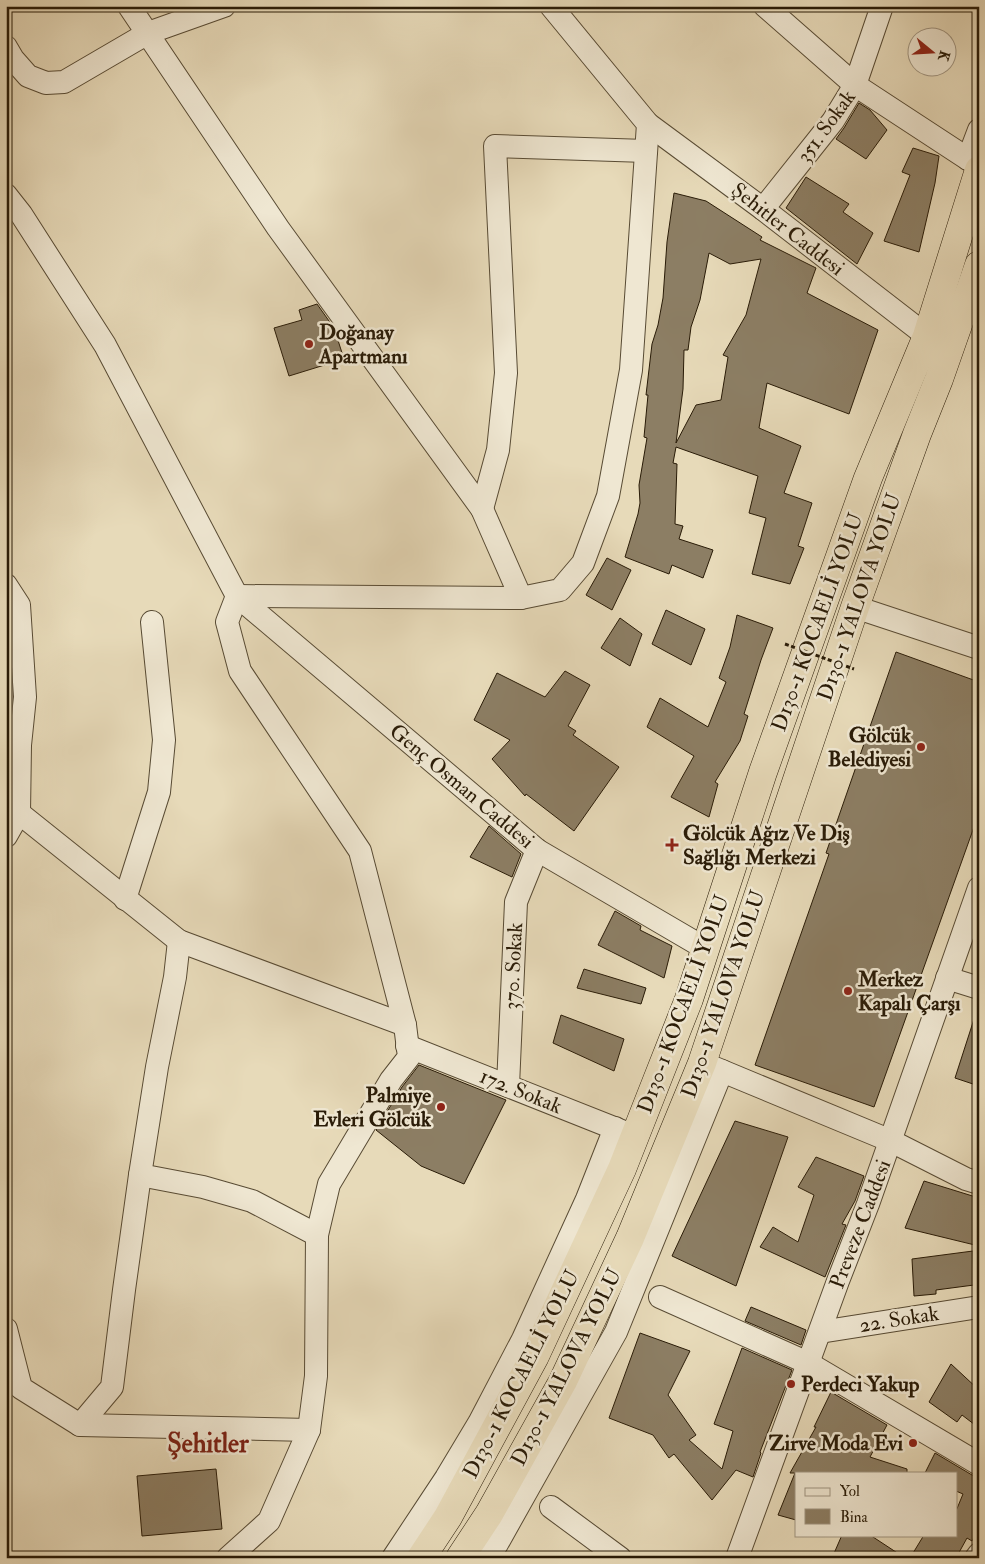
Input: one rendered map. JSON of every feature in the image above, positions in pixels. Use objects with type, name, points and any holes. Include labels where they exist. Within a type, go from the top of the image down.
[{"type":"highway","name":"D130-1 KOCAELİ YOLU","points":[[421,1558],[448,1517],[535,1356],[622,1169],[625,1132],[689,999],[763,772],[868,478],[927,336],[975,165]]},
{"type":"highway","name":"D130-1 YALOVA YOLU","points":[[460,1558],[489,1514],[563,1381],[712,1067],[855,606],[907,461],[940,379],[979,264]]},
{"type":"street","points":[[129,6],[278,228],[482,509],[521,598]]},
{"type":"street","points":[[6,47],[13,59],[28,76],[46,84],[64,82],[148,33],[224,6]]},
{"type":"street","name":"Şehitler Caddesi","points":[[551,6],[648,124],[763,209],[927,336]]},
{"type":"street","points":[[765,6],[855,85],[975,165],[979,130]]},
{"type":"street","name":"351. Sokak","points":[[763,209],[833,121],[855,85],[882,6]]},
{"type":"street","points":[[237,596],[521,598],[560,590],[583,563],[608,496],[631,370],[648,124]]},
{"type":"street","points":[[482,509],[498,450],[506,373],[495,146],[646,150]]},
{"type":"street","points":[[6,194],[21,214],[105,345],[237,596],[227,622],[240,671],[360,851],[406,1035],[409,1057],[391,1080],[329,1184],[318,1235],[316,1376],[309,1430],[269,1521],[228,1558]]},
{"type":"street","points":[[6,585],[19,605],[25,697],[13,747],[19,813],[6,836]]},
{"type":"street","name":"Genç Osman Caddesi","points":[[237,596],[537,850],[636,909],[706,947]]},
{"type":"street","points":[[855,606],[979,648]]},
{"type":"street","points":[[125,899],[159,792],[164,740],[152,622]]},
{"type":"street","name":"172. Sokak","points":[[19,813],[179,941],[406,1035],[508,1086],[625,1132]]},
{"type":"street","name":"370. Sokak","points":[[508,1086],[516,902],[537,850]]},
{"type":"street","name":"Preveze Caddesi","points":[[737,1558],[891,1141],[979,888]]},
{"type":"street","points":[[80,1425],[112,1388],[140,1175],[157,1067],[175,977],[179,941]]},
{"type":"street","points":[[947,978],[979,988]]},
{"type":"street","points":[[488,1558],[616,1332],[712,1067],[891,1141],[966,1179],[979,1183]]},
{"type":"street","points":[[393,1558],[446,1478],[479,1423],[519,1347],[587,1199],[625,1132]]},
{"type":"street","points":[[140,1175],[203,1187],[252,1201],[318,1235]]},
{"type":"street","points":[[660,1297],[808,1363],[979,1464]]},
{"type":"street","name":"22. Sokak","points":[[820,1332],[979,1307]]},
{"type":"street","points":[[6,1329],[21,1388],[80,1425],[309,1430]]},
{"type":"street","points":[[551,1507],[620,1558]]},
{"type":"street","points":[[976,1558],[979,1554]]},
{"type":"path","points":[[785,644],[854,669]]},
{"type":"building","points":[[859,103],[870,110],[887,130],[866,159],[836,139]]},
{"type":"building","points":[[913,148],[939,156],[935,183],[919,252],[884,241],[910,175],[902,172]]},
{"type":"building","points":[[806,177],[849,204],[843,212],[873,233],[857,264],[786,208]]},
{"type":"building","points":[[674,193],[706,201],[762,237],[760,240],[816,268],[807,293],[878,330],[849,414],[767,383],[759,428],[801,446],[784,493],[812,503],[798,546],[804,548],[790,584],[752,574],[766,518],[749,513],[758,476],[676,447],[673,463],[677,464],[675,524],[683,526],[679,539],[713,550],[703,578],[672,565],[669,574],[625,557],[640,503],[639,485],[647,438],[644,437],[648,395],[646,395],[652,344],[663,298],[667,242]],"holes":[[[709,253],[730,264],[761,259],[746,315],[723,355],[728,357],[721,400],[696,405],[676,443],[683,389],[684,350],[688,350],[691,327],[700,300]]]},
{"type":"building","name":"Doğanay Apartmanı","points":[[317,304],[334,328],[344,359],[289,376],[274,328],[302,320],[299,310]]},
{"type":"building","points":[[607,558],[631,570],[612,610],[586,595]]},
{"type":"building","points":[[666,610],[705,629],[691,665],[652,644]]},
{"type":"building","points":[[737,615],[773,628],[744,714],[748,716],[740,741],[715,782],[718,784],[709,817],[671,797],[694,756],[647,727],[660,698],[708,727],[726,682],[719,678],[730,647]]},
{"type":"building","points":[[620,618],[642,634],[630,666],[601,648]]},
{"type":"building","points":[[896,652],[979,682],[979,813],[874,1107],[755,1065],[829,854],[826,853]]},
{"type":"building","points":[[565,671],[590,685],[568,726],[576,731],[573,735],[619,767],[574,831],[526,794],[525,796],[492,759],[510,740],[474,720],[497,673],[545,697]]},
{"type":"building","points":[[489,826],[521,854],[512,877],[470,857]]},
{"type":"building","points":[[615,911],[641,926],[640,930],[672,946],[664,978],[598,945]]},
{"type":"building","points":[[584,969],[646,988],[641,1004],[577,988]]},
{"type":"building","points":[[561,1015],[624,1039],[614,1071],[553,1043]]},
{"type":"building","points":[[975,1016],[979,1016],[979,1086],[955,1078]]},
{"type":"building","name":"Palmiye Evleri Gölcük","points":[[419,1065],[506,1100],[464,1184],[421,1166],[376,1130],[402,1087]]},
{"type":"building","points":[[735,1121],[788,1137],[736,1286],[672,1256]]},
{"type":"building","points":[[816,1157],[864,1176],[855,1201],[842,1224],[846,1225],[825,1277],[760,1247],[773,1227],[798,1242],[814,1195],[798,1187]]},
{"type":"building","points":[[924,1181],[979,1198],[979,1246],[905,1228]]},
{"type":"building","points":[[973,1251],[974,1285],[936,1290],[936,1294],[914,1296],[912,1259]]},
{"type":"building","points":[[751,1307],[806,1330],[801,1345],[745,1321]]},
{"type":"building","points":[[640,1333],[690,1351],[668,1395],[696,1435],[689,1440],[722,1469],[733,1431],[714,1424],[742,1348],[792,1370],[760,1452],[753,1477],[736,1470],[712,1500],[674,1454],[669,1458],[653,1435],[609,1418]]},
{"type":"building","points":[[951,1364],[979,1390],[979,1428],[962,1415],[957,1422],[929,1402]]},
{"type":"building","points":[[831,1392],[887,1425],[870,1457],[907,1469],[907,1472],[790,1473],[816,1427],[814,1427]]},
{"type":"building","points":[[935,1453],[972,1475],[979,1477],[979,1528],[972,1541],[967,1538],[956,1558],[910,1558],[923,1536],[958,1536],[958,1506],[963,1494],[958,1492],[958,1472],[926,1472]]},
{"type":"building","points":[[216,1469],[222,1529],[142,1536],[137,1476]]},
{"type":"building","points":[[795,1473],[795,1520],[778,1515]]},
{"type":"building","points":[[842,1536],[872,1536],[905,1558],[832,1558]]},
{"type":"place","name":"Doğanay Apartmanı","points":[[309,344]]},
{"type":"place","name":"Gölcük Belediyesi","points":[[921,747]]},
{"type":"place","name":"Gölcük Ağız Ve Diş Sağlığı Merkezi","points":[[672,845]]},
{"type":"place","name":"Merkez Kapalı Çarşı","points":[[848,991]]},
{"type":"place","name":"Palmiye Evleri Gölcük","points":[[441,1107]]},
{"type":"place","name":"Perdeci Yakup","points":[[791,1384]]},
{"type":"place","name":"Zirve Moda Evi","points":[[913,1443]]},
{"type":"district","name":"Şehitler","points":[[208,1443]]}]
